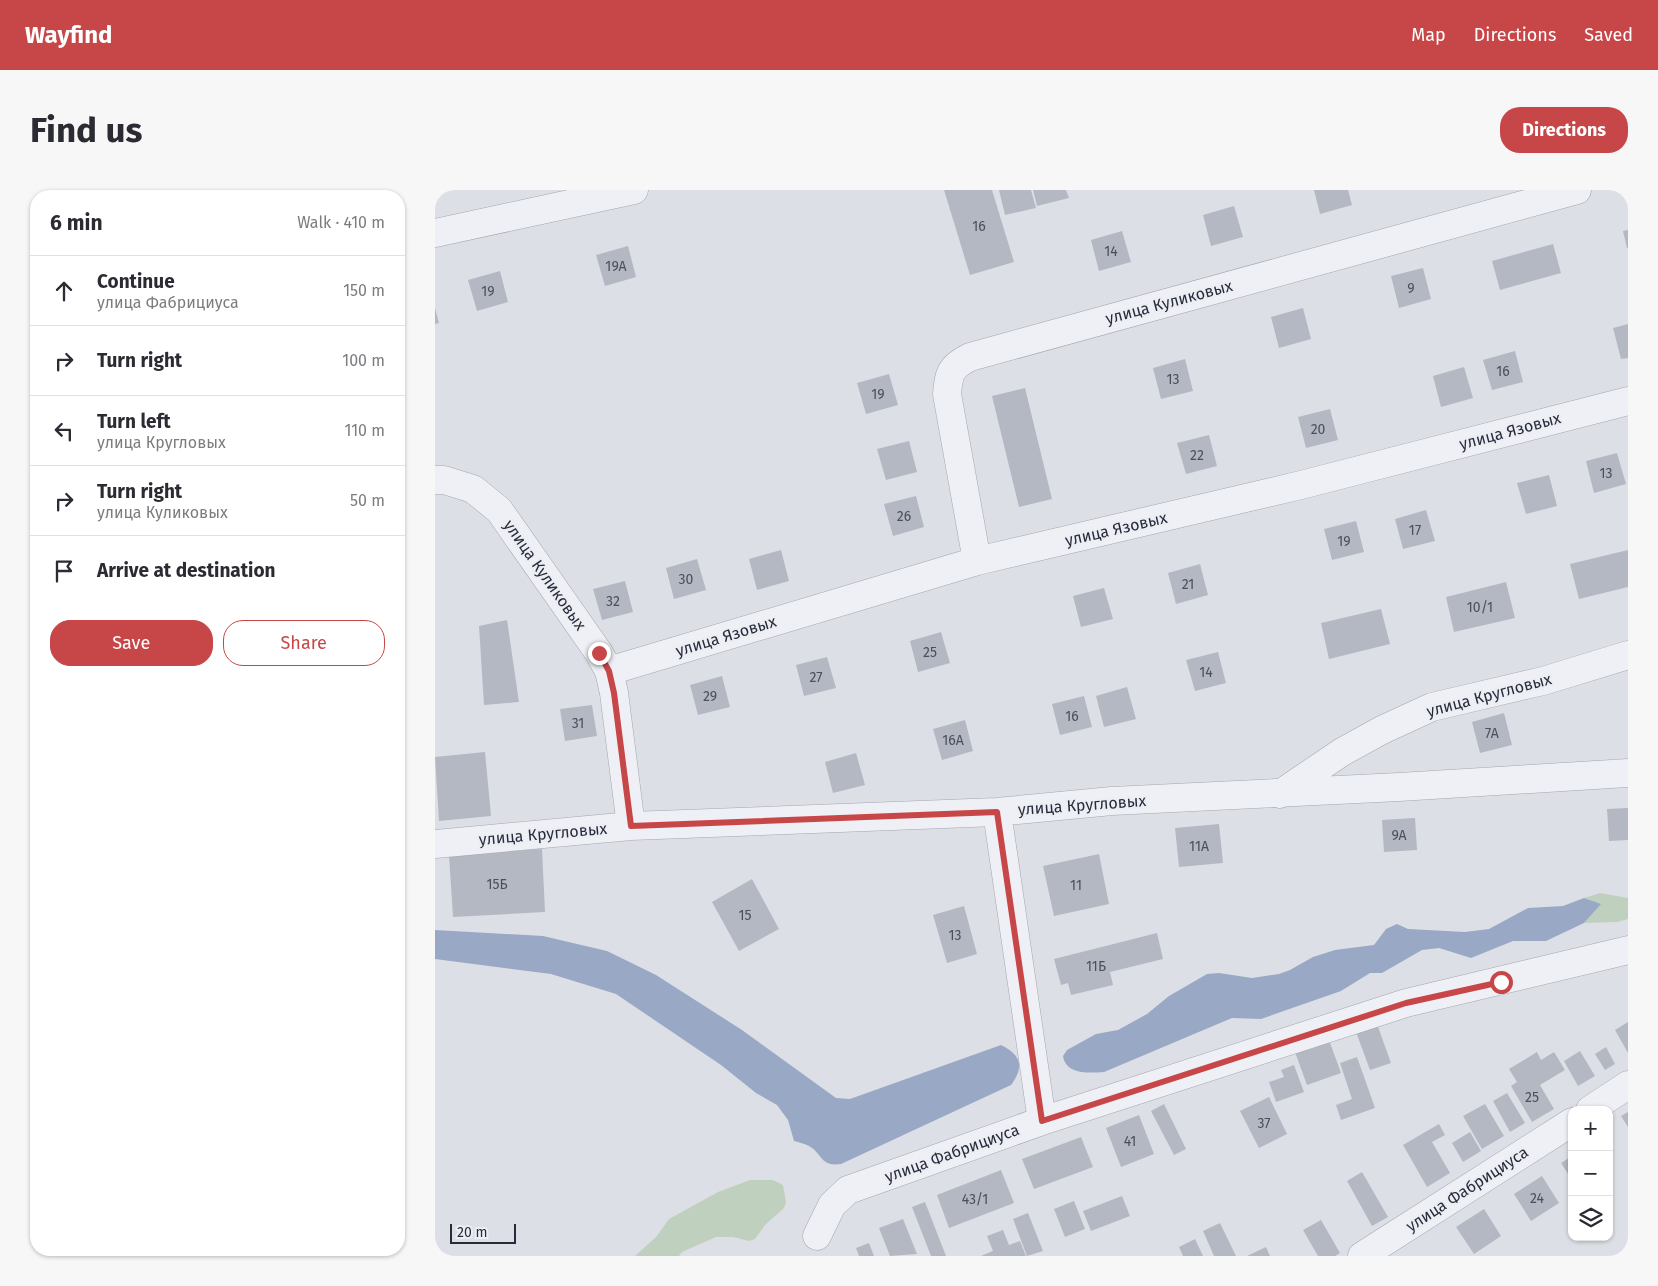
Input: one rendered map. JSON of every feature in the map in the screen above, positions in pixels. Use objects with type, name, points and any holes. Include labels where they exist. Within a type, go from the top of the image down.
[{"type":"street","points":[[435,233],[634,190]]},
{"type":"street","name":"улица Куликовых","points":[[977,561],[947,394],[948,377],[955,365],[969,357],[1577,190]]},
{"type":"street","name":"улица Язовых","points":[[609,671],[977,561],[1301,486],[1628,401]]},
{"type":"street","name":"улица Куликовых","points":[[435,480],[443,480],[473,489],[499,510],[599,653],[609,671],[631,826]]},
{"type":"street","name":"улица Кругловых","points":[[1279,794],[1342,752],[1382,730],[1432,707],[1543,681],[1628,655]]},
{"type":"street","name":"улица Кругловых","points":[[435,844],[631,826],[997,812],[1112,801],[1279,794],[1628,773]]},
{"type":"street","points":[[997,812],[1042,1121]]},
{"type":"street","name":"улица Фабрициуса","points":[[817,1236],[832,1205],[849,1190],[1042,1121],[1406,1003],[1628,950]]},
{"type":"street","points":[[1597,1106],[1628,1085]]},
{"type":"street","name":"улица Фабрициуса","points":[[1362,1256],[1568,1125]]},
{"type":"green space","points":[[1600,893],[1628,898],[1628,919],[1617,922],[1584,923],[1600,904],[1584,898]]},
{"type":"green space","points":[[750,1180],[773,1180],[783,1185],[786,1202],[784,1208],[765,1225],[755,1239],[749,1241],[733,1237],[716,1237],[682,1252],[679,1256],[635,1256],[657,1236],[669,1219],[718,1192]]},
{"type":"water","points":[[1584,898],[1601,904],[1584,923],[1546,941],[1513,941],[1471,958],[1439,948],[1422,950],[1382,973],[1370,973],[1341,991],[1261,1019],[1232,1018],[1104,1072],[1073,1070],[1065,1062],[1063,1056],[1067,1050],[1096,1034],[1118,1030],[1147,1014],[1169,996],[1207,974],[1219,973],[1252,978],[1279,974],[1313,957],[1335,950],[1374,945],[1386,929],[1397,924],[1408,929],[1465,932],[1489,929],[1528,908],[1563,906]]},
{"type":"water","points":[[435,930],[543,936],[607,951],[656,975],[742,1030],[836,1098],[850,1099],[1001,1045],[1017,1058],[1019,1062],[1018,1073],[1011,1085],[841,1164],[829,1164],[814,1149],[794,1141],[788,1120],[777,1105],[756,1093],[721,1065],[616,994],[551,974],[435,959]]},
{"type":"building","points":[[944,190],[992,190],[1014,262],[970,275]]},
{"type":"building","points":[[999,190],[1031,190],[1036,208],[1005,215]]},
{"type":"building","points":[[1033,190],[1066,190],[1069,198],[1037,206]]},
{"type":"building","points":[[1314,190],[1348,190],[1352,205],[1320,214]]},
{"type":"building","points":[[1234,206],[1243,237],[1211,246],[1203,215]]},
{"type":"building","points":[[1628,230],[1628,248],[1627,248],[1623,231]]},
{"type":"building","points":[[1122,231],[1131,262],[1099,271],[1091,240]]},
{"type":"building","points":[[1553,244],[1561,273],[1500,290],[1492,261]]},
{"type":"building","points":[[628,246],[636,277],[605,286],[596,255]]},
{"type":"building","points":[[1423,268],[1431,299],[1399,308],[1391,276]]},
{"type":"building","points":[[500,271],[508,302],[477,311],[468,280]]},
{"type":"building","points":[[435,308],[439,323],[435,324]]},
{"type":"building","points":[[1303,308],[1311,339],[1279,348],[1271,317]]},
{"type":"building","points":[[1628,324],[1628,358],[1621,359],[1613,328]]},
{"type":"building","points":[[1515,351],[1523,382],[1492,390],[1483,360]]},
{"type":"building","points":[[1185,359],[1193,391],[1161,399],[1153,368]]},
{"type":"building","points":[[1464,367],[1473,398],[1441,407],[1433,376]]},
{"type":"building","points":[[889,374],[898,405],[866,414],[857,383]]},
{"type":"building","points":[[1025,388],[1052,499],[1019,507],[992,396]]},
{"type":"building","points":[[1330,409],[1338,440],[1306,448],[1298,417]]},
{"type":"building","points":[[1209,435],[1217,466],[1186,474],[1177,443]]},
{"type":"building","points":[[909,441],[917,472],[886,480],[877,449]]},
{"type":"building","points":[[1617,453],[1626,484],[1594,493],[1586,461]]},
{"type":"building","points":[[1549,475],[1557,506],[1526,514],[1517,483]]},
{"type":"building","points":[[916,496],[924,527],[893,536],[884,504]]},
{"type":"building","points":[[1426,510],[1435,541],[1403,549],[1395,519]]},
{"type":"building","points":[[1356,521],[1364,552],[1332,560],[1324,529]]},
{"type":"building","points":[[781,550],[789,581],[757,590],[749,559]]},
{"type":"building","points":[[1628,550],[1628,587],[1579,599],[1570,564]]},
{"type":"building","points":[[697,559],[706,590],[674,599],[666,568]]},
{"type":"building","points":[[1200,564],[1208,595],[1176,604],[1168,573]]},
{"type":"building","points":[[625,581],[633,612],[602,620],[593,589]]},
{"type":"building","points":[[1506,582],[1515,618],[1454,632],[1446,597]]},
{"type":"building","points":[[1104,588],[1113,619],[1081,627],[1073,596]]},
{"type":"building","points":[[1381,609],[1390,644],[1329,659],[1321,623]]},
{"type":"building","points":[[507,620],[519,702],[484,705],[479,626]]},
{"type":"building","points":[[941,632],[950,663],[918,672],[910,641]]},
{"type":"building","points":[[1218,652],[1226,683],[1195,691],[1186,660]]},
{"type":"building","points":[[827,657],[836,688],[804,696],[796,665]]},
{"type":"building","points":[[722,676],[730,707],[698,715],[690,685]]},
{"type":"building","points":[[1127,687],[1136,719],[1104,727],[1096,696]]},
{"type":"building","points":[[1084,696],[1092,727],[1060,735],[1052,704]]},
{"type":"building","points":[[592,705],[597,736],[565,741],[560,709]]},
{"type":"building","points":[[1504,713],[1512,745],[1480,753],[1472,722]]},
{"type":"building","points":[[965,720],[973,751],[942,760],[933,729]]},
{"type":"building","points":[[485,752],[491,816],[439,821],[435,757]]},
{"type":"building","points":[[856,753],[865,785],[833,793],[825,762]]},
{"type":"building","points":[[1628,808],[1628,840],[1609,841],[1607,809]]},
{"type":"building","points":[[1415,818],[1417,850],[1384,852],[1382,820]]},
{"type":"building","points":[[1219,824],[1223,863],[1179,867],[1175,828]]},
{"type":"building","points":[[542,849],[545,912],[453,917],[449,855]]},
{"type":"building","points":[[1099,854],[1109,904],[1054,916],[1043,866]]},
{"type":"building","points":[[752,879],[779,929],[739,951],[712,902]]},
{"type":"building","points":[[964,906],[977,954],[947,963],[933,915]]},
{"type":"building","points":[[1157,933],[1163,959],[1110,972],[1113,985],[1071,995],[1068,983],[1061,985],[1054,959]]},
{"type":"building","points":[[1628,1022],[1628,1053],[1615,1030]]},
{"type":"building","points":[[1377,1024],[1391,1063],[1370,1070],[1356,1032]]},
{"type":"building","points":[[1329,1040],[1341,1073],[1307,1085],[1295,1052]]},
{"type":"building","points":[[1606,1047],[1615,1064],[1605,1070],[1595,1054]]},
{"type":"building","points":[[1580,1051],[1595,1076],[1578,1086],[1564,1061]]},
{"type":"building","points":[[1537,1052],[1541,1060],[1554,1052],[1565,1070],[1540,1085],[1554,1109],[1532,1122],[1511,1086],[1517,1082],[1509,1069]]},
{"type":"building","points":[[1357,1057],[1375,1108],[1341,1120],[1336,1105],[1352,1099],[1340,1063]]},
{"type":"building","points":[[1294,1065],[1304,1092],[1276,1102],[1269,1082],[1284,1077],[1281,1070]]},
{"type":"building","points":[[1507,1093],[1525,1123],[1510,1132],[1493,1101]]},
{"type":"building","points":[[1269,1097],[1287,1134],[1259,1148],[1240,1111]]},
{"type":"building","points":[[1164,1104],[1186,1149],[1174,1155],[1151,1111]]},
{"type":"building","points":[[1485,1104],[1504,1136],[1482,1149],[1463,1116]]},
{"type":"building","points":[[1628,1112],[1628,1127],[1621,1116]]},
{"type":"building","points":[[1139,1115],[1154,1154],[1121,1167],[1106,1128]]},
{"type":"building","points":[[1439,1124],[1445,1135],[1432,1142],[1450,1173],[1427,1187],[1403,1145]]},
{"type":"building","points":[[1470,1132],[1481,1151],[1463,1162],[1452,1143]]},
{"type":"building","points":[[1081,1137],[1093,1167],[1034,1189],[1022,1159]]},
{"type":"building","points":[[1568,1159],[1568,1174],[1561,1163]]},
{"type":"building","points":[[1001,1170],[1014,1203],[949,1228],[937,1195]]},
{"type":"building","points":[[1362,1172],[1388,1217],[1372,1226],[1347,1181]]},
{"type":"building","points":[[1542,1176],[1559,1203],[1531,1221],[1514,1194]]},
{"type":"building","points":[[1122,1196],[1130,1216],[1091,1231],[1083,1211]]},
{"type":"building","points":[[1074,1201],[1085,1229],[1065,1237],[1054,1209]]},
{"type":"building","points":[[925,1202],[946,1256],[931,1256],[912,1207]]},
{"type":"building","points":[[1484,1209],[1501,1236],[1474,1254],[1456,1227]]},
{"type":"building","points":[[1028,1213],[1043,1251],[1027,1256],[1013,1219]]},
{"type":"building","points":[[903,1219],[917,1254],[890,1256],[879,1228]]},
{"type":"building","points":[[1321,1220],[1340,1253],[1335,1256],[1318,1256],[1303,1230]]},
{"type":"building","points":[[1220,1223],[1236,1256],[1214,1256],[1203,1231]]},
{"type":"building","points":[[1003,1230],[1009,1245],[1020,1241],[1026,1256],[981,1256],[993,1251],[987,1236]]},
{"type":"building","points":[[1195,1239],[1203,1256],[1183,1256],[1179,1247]]},
{"type":"building","points":[[869,1243],[874,1256],[859,1256],[856,1248]]},
{"type":"building","points":[[1266,1247],[1270,1256],[1247,1256]]},
{"type":"route","points":[[599,653],[609,671],[614,693],[631,826],[997,812],[1042,1121],[1406,1003],[1501,982]]}]
